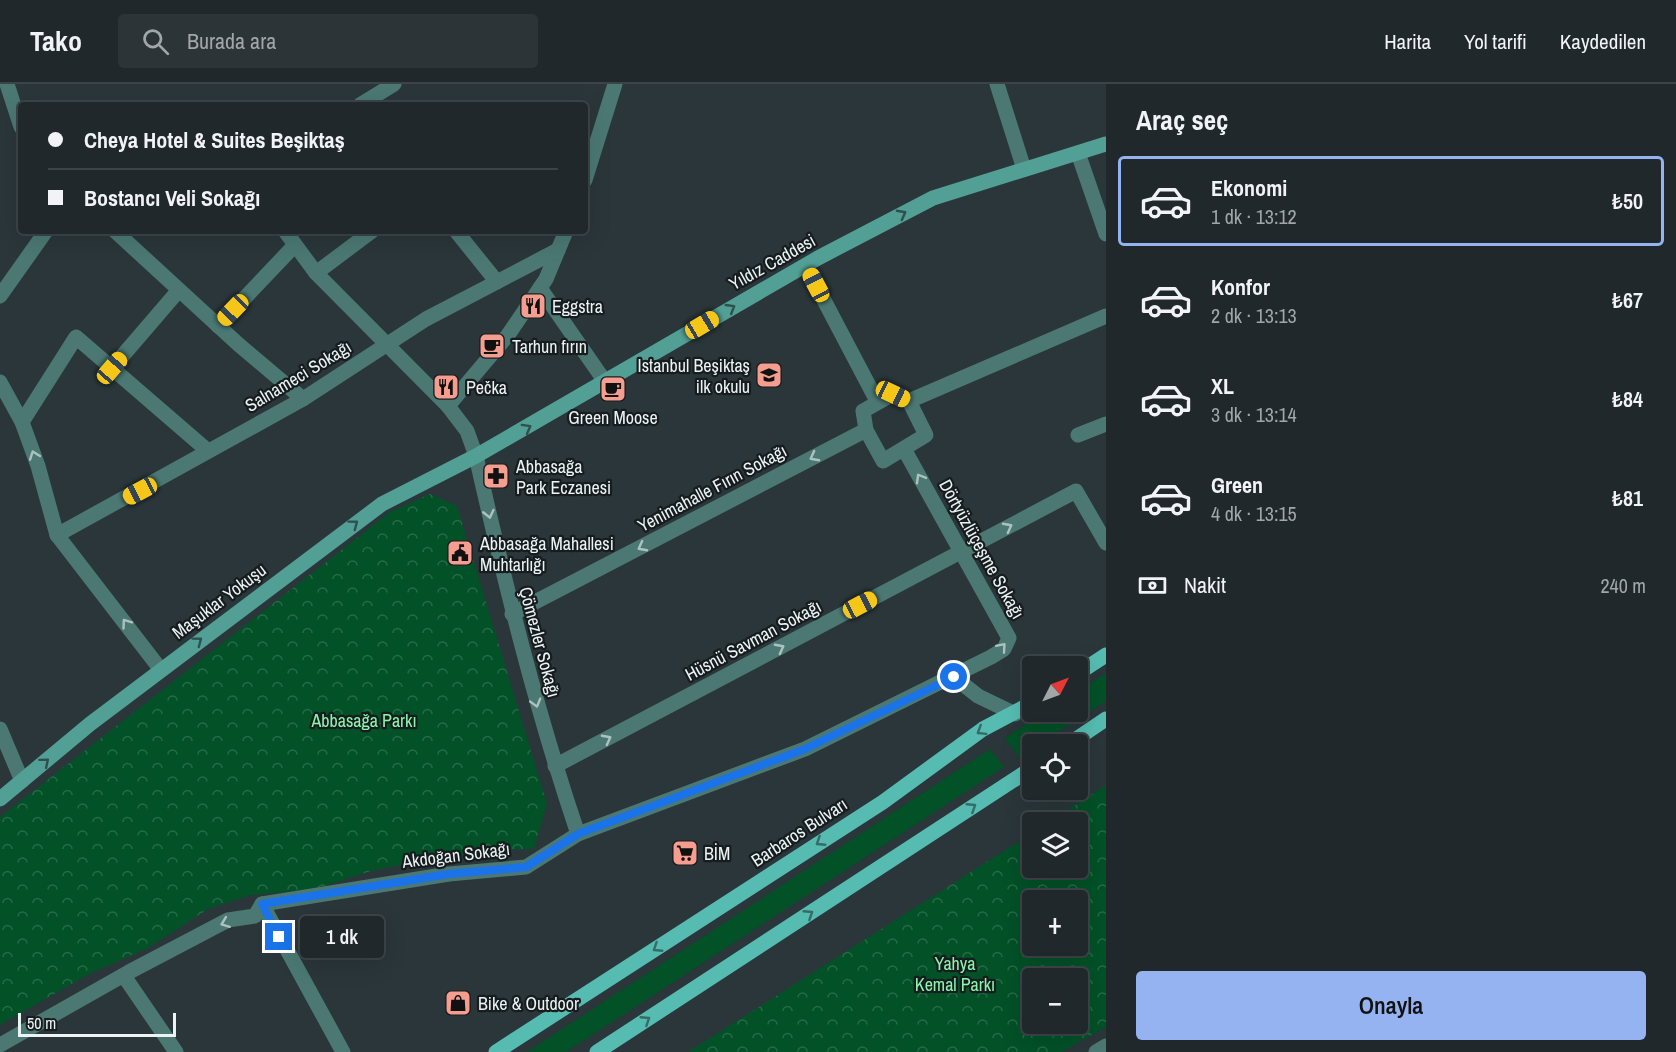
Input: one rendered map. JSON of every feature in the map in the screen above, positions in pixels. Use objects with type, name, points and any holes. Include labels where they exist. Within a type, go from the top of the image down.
[{"type":"main road","points":[[1088,667],[1106,655]]},
{"type":"main road","name":"Barbaros Bulvarı","points":[[496,1052],[883,802],[983,729],[1022,710]]},
{"type":"main road","points":[[1084,734],[1106,719]]},
{"type":"main road","points":[[597,1052],[1022,775]]},
{"type":"street","points":[[7,84],[18,118]]},
{"type":"street","points":[[365,102],[394,84]]},
{"type":"street","points":[[588,170],[615,84]]},
{"type":"street","points":[[997,84],[1024,169]]},
{"type":"street","name":"Yıldız Caddesi","points":[[476,456],[806,266],[933,198],[1106,144]]},
{"type":"street","points":[[1078,153],[1106,234]]},
{"type":"street","points":[[0,296],[5,278],[43,234]]},
{"type":"street","points":[[118,234],[218,326],[303,399]]},
{"type":"street","name":"Çömezler Sokağı","points":[[287,234],[316,273],[448,406],[467,431],[476,456],[512,614],[555,766],[578,834]]},
{"type":"street","points":[[316,273],[368,234]]},
{"type":"street","points":[[458,234],[497,282]]},
{"type":"street","points":[[448,406],[508,335],[540,288],[565,234]]},
{"type":"street","points":[[218,326],[295,245]]},
{"type":"street","name":"Salnameci Sokağı","points":[[57,535],[303,399],[426,319],[558,250]]},
{"type":"street","points":[[806,266],[878,401]]},
{"type":"street","points":[[540,288],[606,382]]},
{"type":"street","points":[[112,368],[179,290]]},
{"type":"street","points":[[909,401],[1106,316]]},
{"type":"street","points":[[22,422],[76,337],[208,451]]},
{"type":"street","points":[[1,388],[22,422],[57,535],[161,670]]},
{"type":"street","points":[[893,394],[909,401],[926,435],[883,461],[866,430],[863,411],[893,394]]},
{"type":"street","points":[[1078,435],[1106,424]]},
{"type":"street","name":"Yenimahalle Fırın Sokağı","points":[[512,614],[866,430]]},
{"type":"street","name":"Dörtyüzlüçeşme Sokağı","points":[[904,449],[1010,638],[1004,649],[954,677]]},
{"type":"street","name":"Maşuklar Yokuşu","points":[[0,799],[90,724],[382,504],[476,456]]},
{"type":"street","name":"Hüsnü Savman Sokağı","points":[[555,766],[1076,491],[1106,543]]},
{"type":"street","points":[[954,677],[978,696],[1016,714]]},
{"type":"street","name":"Akdoğan Sokağı","points":[[8,1046],[124,976],[228,920],[255,916],[262,904],[449,874],[526,867],[578,834],[805,749],[954,677]]},
{"type":"street","points":[[0,729],[22,781]]},
{"type":"street","points":[[262,904],[343,1052]]},
{"type":"street","points":[[124,976],[168,1049]]},
{"type":"street","points":[[1096,1052],[1106,1046]]},
{"type":"green space","name":"Abbasağa Parkı","points":[[430,494],[457,506],[547,804],[534,849],[492,850],[374,870],[315,889],[251,895],[208,909],[148,948],[89,974],[0,1025],[0,817],[390,512]]},
{"type":"green space","points":[[1106,673],[1106,701],[1088,713],[1088,685]]},
{"type":"green space","points":[[1030,722],[1073,722],[1055,734],[1022,734],[1022,755],[1019,757],[1005,738]]},
{"type":"green space","points":[[990,749],[1004,767],[566,1052],[527,1052]]},
{"type":"green space","name":"Yahya Kemal Parkı","points":[[1106,785],[1106,1027],[1061,1052],[688,1052],[1022,839],[1022,878],[1088,878],[1088,812],[1064,812],[1083,800],[1088,800],[1088,797]]},
{"type":"place","name":"Eggstra","points":[[533,306]]},
{"type":"place","name":"Tarhun fırın","points":[[492,346]]},
{"type":"place","name":"Istanbul Beşiktaş ilk okulu","points":[[769,375]]},
{"type":"place","name":"Pečka","points":[[446,387]]},
{"type":"place","name":"Green Moose","points":[[613,389]]},
{"type":"place","name":"Abbasağa Park Eczanesi","points":[[496,476]]},
{"type":"place","name":"Abbasağa Mahallesi Muhtarlığı","points":[[460,553]]},
{"type":"place","name":"BİM","points":[[685,853]]},
{"type":"place","name":"Bike & Outdoor","points":[[458,1003]]},
{"type":"route","points":[[279,937],[262,904],[449,874],[526,867],[578,834],[805,749],[954,677]]}]
